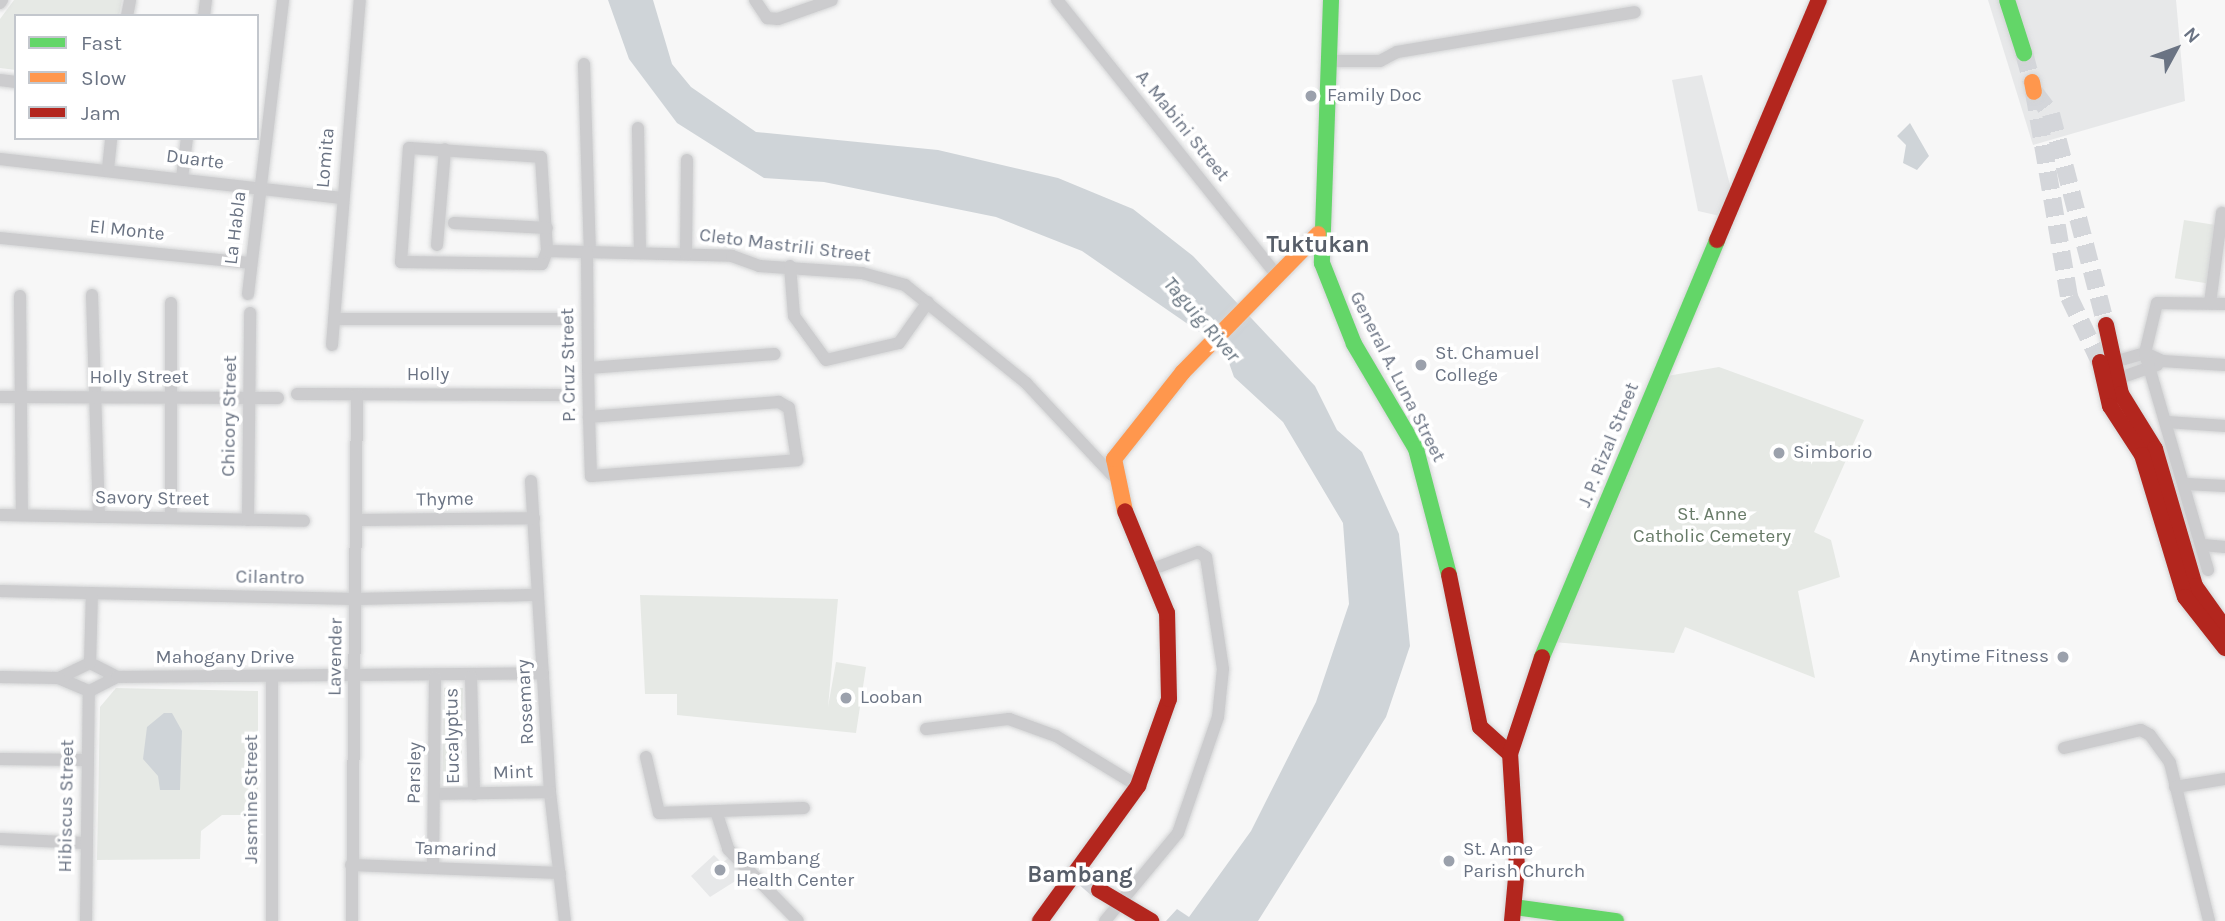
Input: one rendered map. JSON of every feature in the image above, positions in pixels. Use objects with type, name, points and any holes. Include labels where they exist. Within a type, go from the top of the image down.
[{"type":"main road","name":"General A. Luna Street","points":[[1331,0],[1331,61],[1318,234],[1341,317],[1401,420],[1426,479],[1482,732],[1510,754]]},
{"type":"main road","name":"J. P. Rizal Street","points":[[1513,914],[1510,754],[1544,651],[1819,0]]},
{"type":"main road","points":[[2007,0],[2024,53]]},
{"type":"main road","points":[[1041,921],[1082,876],[1138,786],[1160,731],[1172,672],[1167,612],[1153,569],[1112,475],[1118,450],[1216,340],[1318,234]]},
{"type":"main road","points":[[2106,325],[2104,363],[2111,381],[2155,449],[2195,586],[2225,628]]},
{"type":"main road","points":[[2111,381],[2110,406],[2142,456],[2185,597],[2225,648]]},
{"type":"main road","points":[[1099,890],[1151,921]]},
{"type":"main road","points":[[1513,914],[1616,921]]},
{"type":"street","name":"La Habla","points":[[248,294],[283,0]]},
{"type":"street","name":"Lomita","points":[[332,345],[360,0]]},
{"type":"street","points":[[755,0],[767,18],[778,19],[832,0]]},
{"type":"street","name":"A. Mabini Street","points":[[1057,0],[1278,277]]},
{"type":"street","points":[[1331,61],[1380,61],[1398,52],[1635,12]]},
{"type":"street","name":"P. Cruz Street","points":[[584,64],[588,368],[589,417],[592,476],[792,463],[797,454],[789,408],[779,402],[589,417]]},
{"type":"street","points":[[638,128],[639,253]]},
{"type":"street","points":[[108,169],[111,140]]},
{"type":"street","points":[[182,178],[187,140]]},
{"type":"street","points":[[414,147],[445,149],[541,157],[547,251],[538,265],[401,262],[406,153],[414,147]]},
{"type":"street","points":[[437,245],[445,149]]},
{"type":"street","name":"Duarte","points":[[0,159],[108,169],[342,198]]},
{"type":"street","points":[[686,254],[687,160]]},
{"type":"street","points":[[2210,303],[2222,213]]},
{"type":"street","points":[[454,223],[547,228]]},
{"type":"street","name":"El Monte","points":[[0,238],[251,263]]},
{"type":"street","name":"Cleto Mastrili Street","points":[[547,251],[686,254],[862,273],[905,285],[1026,383],[1112,475]]},
{"type":"street","points":[[790,267],[794,316],[826,360],[899,343],[928,302]]},
{"type":"street","points":[[92,295],[98,398],[99,517]]},
{"type":"street","points":[[20,296],[22,515]]},
{"type":"street","points":[[171,303],[174,397],[171,518]]},
{"type":"street","points":[[2208,570],[2186,484],[2145,353],[2157,303],[2225,304]]},
{"type":"street","name":"Chicory Street","points":[[248,520],[250,313]]},
{"type":"street","points":[[334,319],[560,319]]},
{"type":"street","points":[[2104,363],[2145,353],[2162,361],[2225,365]]},
{"type":"street","points":[[588,368],[774,354]]},
{"type":"street","points":[[2111,381],[2150,369],[2162,361]]},
{"type":"street","name":"Holly","points":[[297,394],[560,395]]},
{"type":"street","name":"Lavender","points":[[352,921],[357,394]]},
{"type":"street","name":"Holly Street","points":[[0,397],[278,398]]},
{"type":"street","points":[[2167,422],[2225,426]]},
{"type":"street","name":"Rosemary","points":[[531,481],[550,792],[565,921]]},
{"type":"street","points":[[2186,484],[2225,486]]},
{"type":"street","name":"Savory Street","points":[[0,515],[304,521]]},
{"type":"street","name":"Thyme","points":[[357,520],[534,518]]},
{"type":"street","points":[[2203,545],[2225,547]]},
{"type":"street","points":[[1105,921],[1122,904],[1178,833],[1209,750],[1223,669],[1206,556],[1198,552],[1153,569]]},
{"type":"street","name":"Cilantro","points":[[0,591],[356,599],[538,595]]},
{"type":"street","points":[[90,663],[92,593]]},
{"type":"street","points":[[90,663],[117,677]]},
{"type":"street","points":[[59,678],[90,663]]},
{"type":"street","name":"Mahogany Drive","points":[[117,677],[471,677],[543,673]]},
{"type":"street","points":[[0,677],[59,678],[89,691],[117,677]]},
{"type":"street","name":"Parsley","points":[[433,868],[435,677]]},
{"type":"street","name":"Eucalyptus","points":[[471,677],[474,794]]},
{"type":"street","name":"Jasmine Street","points":[[272,678],[272,921]]},
{"type":"street","name":"Hibiscus Street","points":[[86,921],[89,691]]},
{"type":"street","points":[[926,729],[1009,719],[1056,736],[1138,786]]},
{"type":"street","points":[[2064,748],[2145,732],[2168,760],[2209,921]]},
{"type":"street","points":[[646,757],[655,811],[804,808]]},
{"type":"street","points":[[0,759],[88,760]]},
{"type":"street","points":[[2175,787],[2225,779]]},
{"type":"street","name":"Mint","points":[[435,794],[550,792]]},
{"type":"street","points":[[716,811],[727,849],[798,921]]},
{"type":"street","points":[[0,839],[85,844]]},
{"type":"street","name":"Tamarind","points":[[351,865],[560,873]]},
{"type":"shaded area","points":[[1988,0],[2176,0],[2185,101],[2033,145]]},
{"type":"shaded area","points":[[1702,75],[1731,189],[1720,216],[1698,211],[1672,80]]},
{"type":"shaded area","name":"Bambang Health Center","points":[[714,855],[722,863],[731,856],[750,879],[743,886],[737,880],[710,897],[691,876]]},
{"type":"green space","points":[[14,0],[122,0],[119,14],[14,14],[14,70],[0,68],[0,19]]},
{"type":"green space","points":[[2184,220],[2216,225],[2206,283],[2175,278]]},
{"type":"green space","name":"St. Anne Catholic Cemetery","points":[[1719,367],[1864,420],[1814,532],[1831,540],[1840,577],[1798,591],[1815,678],[1685,627],[1674,653],[1554,642],[1667,376]]},
{"type":"green space","points":[[640,595],[838,599],[828,707],[836,662],[866,667],[856,733],[677,715],[677,694],[645,694]]},
{"type":"green space","points":[[116,688],[258,691],[258,815],[222,815],[201,831],[200,859],[97,860],[100,707]]},
{"type":"green space","points":[[444,688],[463,688],[461,784],[442,784]]},
{"type":"water","name":"Taguig River","points":[[608,0],[653,0],[672,64],[691,87],[756,132],[938,150],[1058,178],[1133,209],[1193,256],[1315,386],[1337,430],[1362,452],[1399,534],[1410,646],[1386,717],[1258,921],[1166,921],[1177,909],[1189,917],[1251,831],[1316,702],[1349,604],[1343,523],[1283,422],[1234,377],[1224,349],[1082,251],[996,217],[824,182],[764,178],[677,123],[629,59]]},
{"type":"water","points":[[1910,123],[1929,156],[1917,170],[1903,163],[1906,145],[1897,136]]},
{"type":"water","points":[[164,713],[172,713],[182,731],[180,790],[160,790],[158,776],[143,759],[147,727]]},
{"type":"tunnel","points":[[2024,53],[2032,82]]},
{"type":"tunnel","points":[[2034,92],[2069,297],[2100,362]]},
{"type":"tunnel","points":[[2035,93],[2051,114],[2106,325]]},
{"type":"tunnel","points":[[1085,878],[1099,890]]},
{"type":"traffic: fast","points":[[1331,0],[1322,263],[1354,344],[1416,449],[1449,575]]},
{"type":"traffic: fast","points":[[2007,0],[2024,53]]},
{"type":"traffic: fast","points":[[1542,657],[1717,240]]},
{"type":"traffic: fast","points":[[1514,907],[1616,921]]},
{"type":"traffic: slow","points":[[2032,82],[2034,92]]},
{"type":"traffic: slow","points":[[1125,511],[1114,459],[1183,372],[1318,234]]},
{"type":"traffic: jam","points":[[1717,240],[1819,0]]},
{"type":"traffic: jam","points":[[2106,325],[2121,394],[2155,449],[2195,586],[2225,628]]},
{"type":"traffic: jam","points":[[2100,362],[2110,406],[2142,455],[2185,597],[2225,648]]},
{"type":"traffic: jam","points":[[1040,921],[1138,786],[1169,699],[1167,613],[1125,511]]},
{"type":"traffic: jam","points":[[1449,575],[1480,727],[1510,754]]},
{"type":"traffic: jam","points":[[1512,921],[1517,867],[1510,754],[1542,657]]},
{"type":"traffic: jam","points":[[1099,890],[1151,921]]},
{"type":"place","name":"Family Doc","points":[[1311,96]]},
{"type":"place","name":"St. Chamuel College","points":[[1421,365]]},
{"type":"place","name":"Simborio","points":[[1779,453]]},
{"type":"place","name":"Anytime Fitness","points":[[2063,657]]},
{"type":"place","name":"Looban","points":[[846,698]]},
{"type":"place","name":"St. Anne Parish Church","points":[[1449,861]]},
{"type":"place","name":"Bambang Health Center","points":[[720,870]]},
{"type":"district","name":"Tuktukan","points":[[1318,245]]},
{"type":"district","name":"Bambang","points":[[1080,875]]}]
